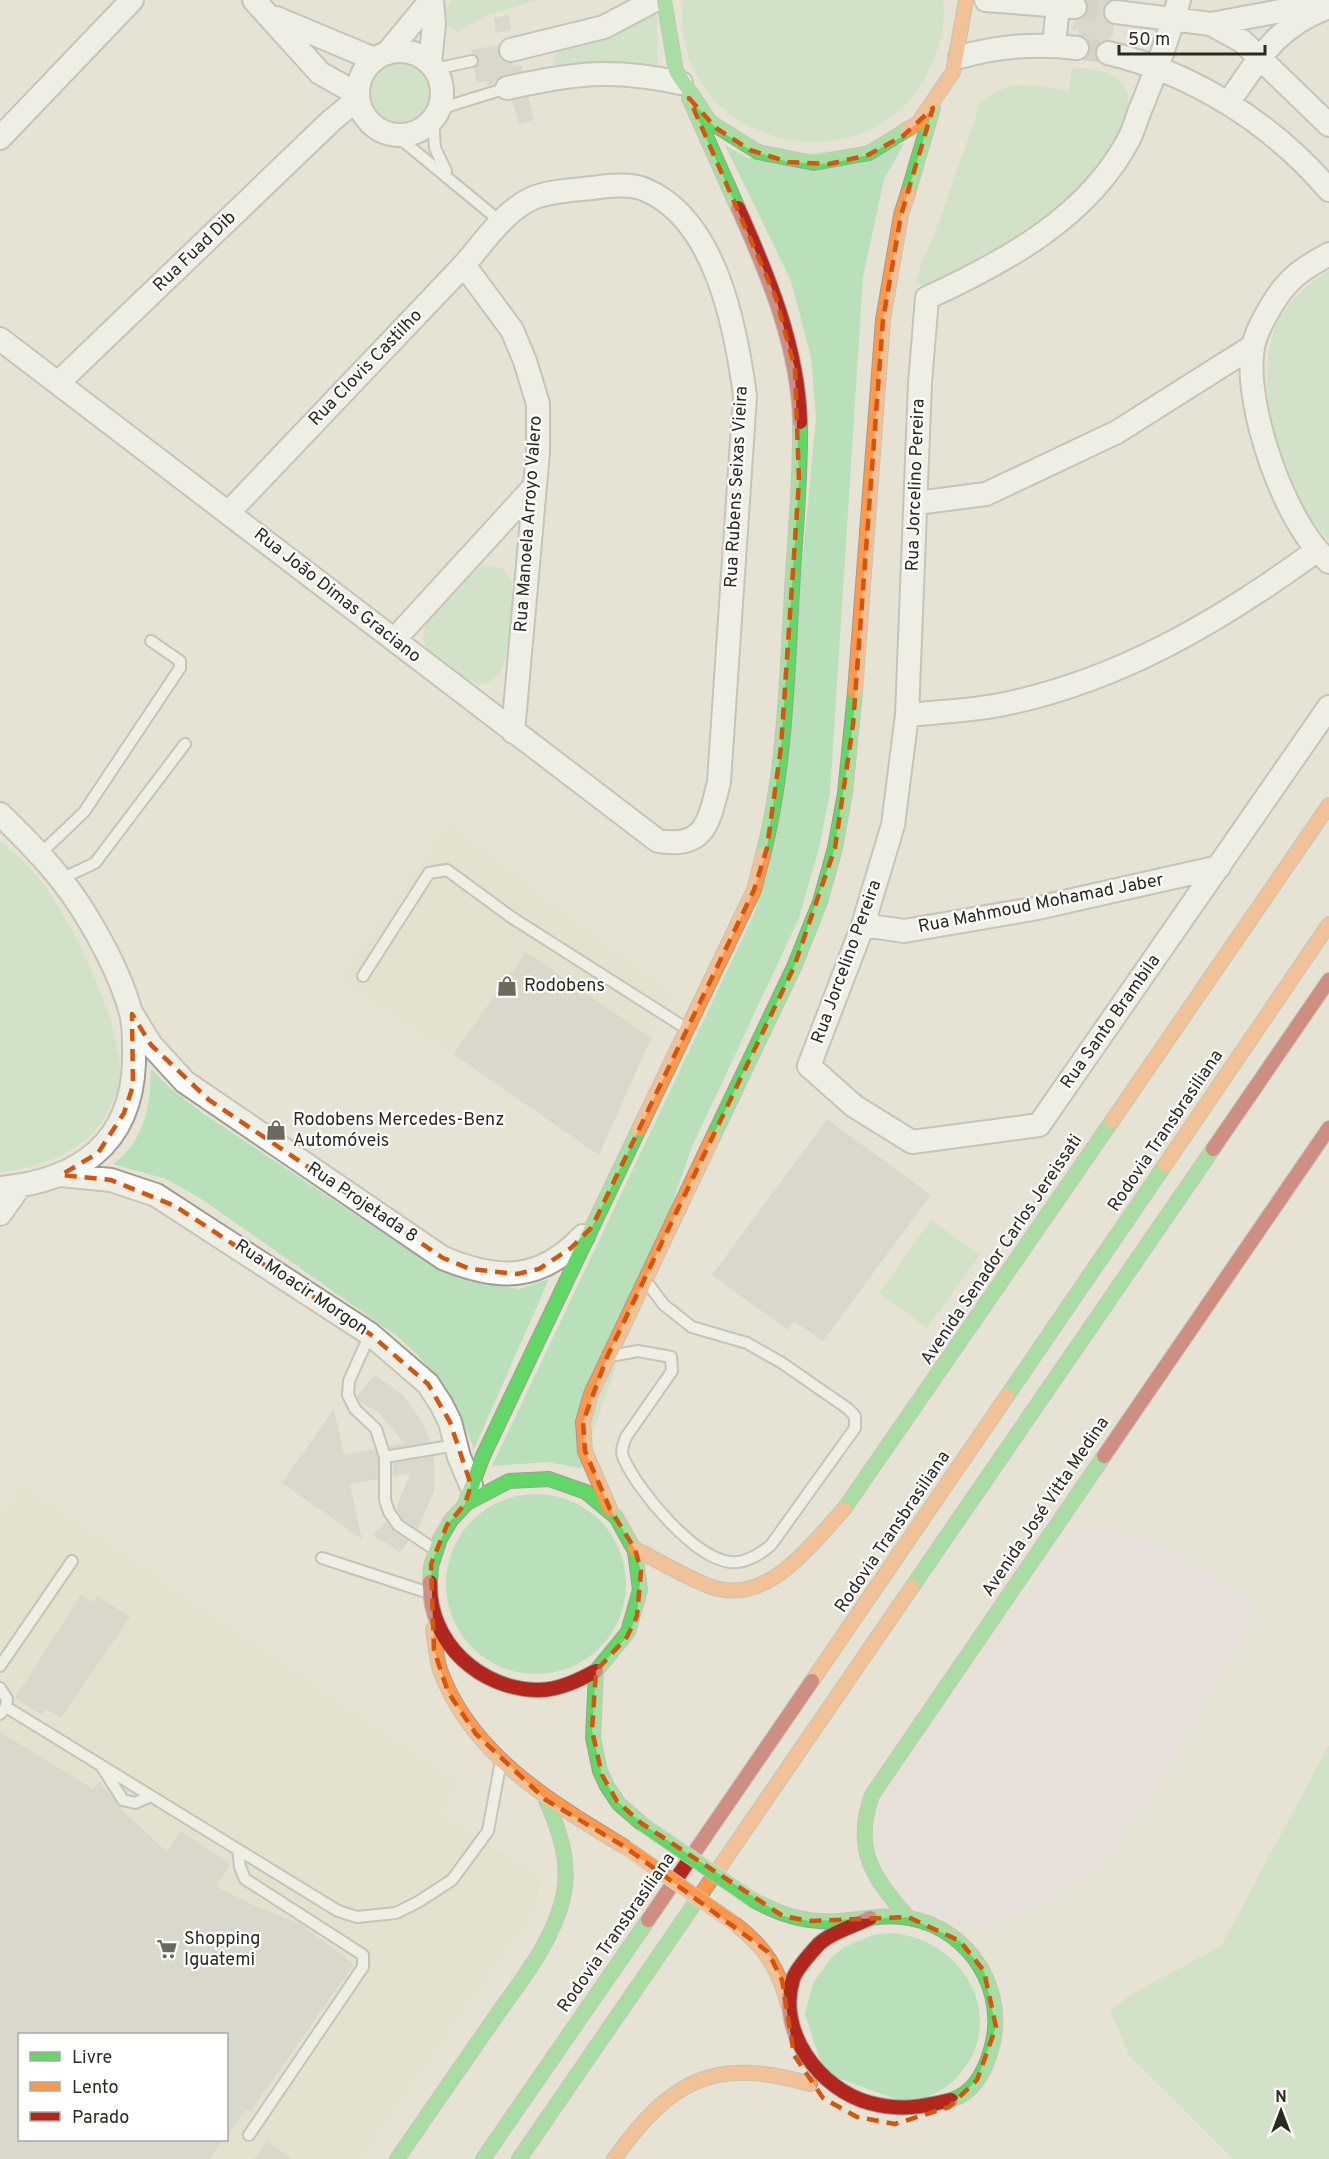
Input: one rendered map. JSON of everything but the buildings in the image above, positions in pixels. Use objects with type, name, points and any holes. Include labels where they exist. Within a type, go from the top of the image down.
[{"type":"main road","points":[[614,2159],[650,2116],[679,2088],[716,2076],[745,2074],[789,2077],[813,2088],[801,2070],[789,2039],[788,2005],[782,1980],[768,1952],[735,1924],[625,1848],[546,1800],[476,1734],[448,1692],[434,1650],[429,1578],[435,1549],[447,1525],[468,1495],[592,1227],[689,1030],[754,890],[767,848],[781,747],[799,481],[795,369],[776,298],[669,55],[664,25],[664,0]]},
{"type":"main road","points":[[685,91],[716,128],[750,150],[788,162],[828,164],[868,155],[903,136],[933,108],[949,84],[960,57],[966,29],[966,0]]},
{"type":"main road","points":[[610,1509],[585,1451],[583,1422],[591,1394],[703,1163],[794,967],[820,902],[835,848],[853,725],[872,440],[883,320],[901,215],[933,108]]},
{"type":"main road","name":"Avenida Senador Carlos Jereissati","points":[[635,1549],[711,1587],[738,1590],[775,1578],[792,1564],[853,1499],[1329,805]]},
{"type":"main road","name":"Rodovia Transbrasiliana","points":[[483,2159],[867,1602],[1329,924]]},
{"type":"main road","points":[[519,2159],[1329,980]]},
{"type":"main road","name":"Avenida José Vitta Medina","points":[[908,1917],[883,1889],[868,1854],[864,1817],[872,1795],[1329,1128]]},
{"type":"main road","points":[[432,1612],[451,1648],[472,1669],[499,1684],[539,1690],[578,1681],[596,1671],[614,1656],[627,1637],[636,1616],[641,1594],[641,1571],[635,1549],[625,1527],[610,1509],[592,1495],[572,1485],[550,1479],[527,1479],[505,1483],[484,1492],[468,1495]]},
{"type":"main road","points":[[596,1671],[592,1704],[594,1752],[617,1801],[641,1823],[753,1900],[783,1916],[809,1921],[908,1917],[945,1930],[974,1955],[984,1971],[996,2007],[993,2046],[977,2080],[949,2107],[914,2121]]},
{"type":"main road","points":[[397,2159],[523,1976],[551,1928],[564,1894],[565,1870],[556,1820],[546,1800]]},
{"type":"main road","points":[[788,2005],[800,1971],[822,1942],[837,1932],[870,1918]]},
{"type":"street","points":[[0,138],[132,0]]},
{"type":"street","points":[[360,104],[359,81],[365,69],[381,56],[431,0]]},
{"type":"street","points":[[262,7],[320,73],[360,104],[385,132],[406,134],[416,132],[436,114],[441,87],[432,66],[434,24],[431,0]]},
{"type":"street","points":[[510,50],[604,27],[655,0]]},
{"type":"street","points":[[986,0],[1067,6],[1054,45]]},
{"type":"street","points":[[1211,24],[1329,2]]},
{"type":"street","points":[[262,7],[381,56],[410,52],[432,66]]},
{"type":"street","points":[[1228,103],[1283,30],[1296,21],[1329,7]]},
{"type":"street","points":[[1116,12],[1177,10],[1211,24],[1242,41],[1259,60],[1329,125]]},
{"type":"street","name":"Rua Jorcelino Pereira","points":[[809,1066],[863,925],[893,825],[907,715],[920,383],[927,298],[988,270],[1042,236],[1086,195],[1111,166],[1130,137],[1158,69],[1177,10]]},
{"type":"street","points":[[543,41],[554,78]]},
{"type":"street","points":[[960,57],[990,48],[1054,45],[1077,48]]},
{"type":"street","points":[[1108,53],[1158,69],[1228,103],[1273,135],[1329,190]]},
{"type":"street","points":[[507,88],[554,78],[600,72],[648,76],[685,91]]},
{"type":"street","name":"Rua Fuad Dib","points":[[58,383],[332,120],[360,104]]},
{"type":"street","name":"Rua Rubens Seixas Vieira","points":[[501,222],[533,198],[613,185],[644,189],[670,203],[690,223],[716,272],[738,345],[745,396],[719,782],[706,824],[694,839],[678,844]]},
{"type":"street","name":"Rua Clovis Castilho","points":[[229,512],[464,265],[501,222]]},
{"type":"street","points":[[907,715],[994,706],[1076,685],[1133,664],[1323,556],[1280,489],[1268,451],[1252,380],[1253,346],[1269,311],[1291,279],[1329,254]]},
{"type":"street","name":"Rua Manoela Arroyo Valero","points":[[464,265],[512,330],[525,360],[538,404],[538,452],[513,732]]},
{"type":"street","name":"Rua João Dimas Graciano","points":[[0,339],[658,841],[678,844]]},
{"type":"street","points":[[917,503],[986,494],[1117,432],[1253,346]]},
{"type":"street","points":[[394,640],[533,488]]},
{"type":"street","name":"Rua Santo Brambila","points":[[809,1066],[854,1106],[912,1142],[1039,1125],[1329,706]]},
{"type":"street","name":"Rua Projetada 8","points":[[0,814],[61,879],[90,922],[132,1014],[151,1045],[185,1082],[443,1258],[470,1269],[517,1274],[539,1269],[571,1248],[592,1227]]},
{"type":"street","name":"Rua Mahmoud Mohamad Jaber","points":[[863,925],[904,931],[1034,909],[1219,867]]},
{"type":"street","points":[[0,1214],[10,1187],[60,1175],[76,1168],[98,1153],[114,1133],[133,1086],[132,1014]]},
{"type":"street","name":"Rua Moacir Morgon","points":[[60,1175],[111,1180],[156,1195],[370,1334],[428,1384],[450,1422],[468,1495]]},
{"type":"lane","points":[[432,66],[472,61]]},
{"type":"lane","points":[[455,183],[439,160],[435,148],[436,114],[507,88]]},
{"type":"lane","points":[[385,132],[403,141],[501,222]]},
{"type":"lane","points":[[40,854],[84,812],[180,668],[180,661],[151,641]]},
{"type":"lane","points":[[61,879],[94,863],[185,744]]},
{"type":"lane","points":[[363,976],[429,873],[447,870],[511,917],[689,1030]]},
{"type":"lane","points":[[607,1357],[638,1351],[670,1358],[672,1371],[626,1437],[622,1448],[623,1458],[643,1490],[674,1527],[711,1557],[739,1562],[763,1552],[771,1545],[855,1428],[855,1416],[847,1408],[782,1363],[747,1343],[692,1327],[664,1305],[645,1280]]},
{"type":"lane","points":[[370,1334],[349,1381],[348,1395],[355,1409],[376,1429],[384,1457],[384,1500],[389,1512],[398,1525],[435,1549]]},
{"type":"lane","points":[[384,1457],[456,1445]]},
{"type":"lane","points":[[322,1558],[429,1593]]},
{"type":"lane","points":[[0,1666],[72,1561]]},
{"type":"lane","points":[[0,1688],[7,1699],[3,1711],[100,1764],[338,1911],[357,1917],[396,1913],[452,1880],[488,1832],[501,1760]]},
{"type":"lane","points":[[100,1764],[123,1800],[135,1803],[151,1796]]},
{"type":"lane","points":[[238,1850],[242,1874],[363,1955],[363,1967],[249,2135]]},
{"type":"lane","points":[[268,1893],[279,1875]]},
{"type":"lane","points":[[303,1915],[315,1897]]},
{"type":"highlighted area","points":[[689,98],[716,128],[750,150],[788,162],[829,164],[868,155],[903,136],[933,108],[901,215],[883,320],[853,725],[835,848],[794,967],[607,1357],[583,1422],[585,1451],[610,1509],[635,1549],[641,1571],[637,1616],[627,1637],[596,1671],[592,1730],[602,1775],[617,1801],[641,1823],[783,1916],[809,1921],[908,1917],[960,1941],[984,1971],[996,2027],[977,2080],[949,2107],[895,2124],[857,2117],[823,2098],[794,2055],[782,1980],[768,1952],[625,1847],[546,1800],[476,1734],[448,1692],[434,1650],[431,1564],[447,1525],[465,1504],[471,1485],[450,1422],[428,1384],[370,1334],[175,1206],[111,1180],[61,1175],[98,1153],[124,1113],[133,1086],[132,1014],[151,1045],[209,1100],[443,1258],[470,1269],[517,1274],[539,1269],[571,1248],[592,1227],[754,890],[767,848],[781,747],[799,481],[795,369],[776,298]]},
{"type":"shaded area","name":"Rodobens","points":[[448,825],[671,994],[599,1155],[341,977]]},
{"type":"shaded area","points":[[24,1487],[457,1784],[441,1814],[542,1879],[536,1903],[527,1919],[358,2159],[0,2159],[0,1517]]},
{"type":"shaded area","points":[[1103,1526],[1162,1547],[1223,1581],[1253,1602],[1251,1623],[1161,1781],[1108,1859],[1065,1890],[1029,1910],[982,1927],[967,1928],[909,1905],[875,1838],[880,1801],[1071,1531]]},
{"type":"green space","points":[[451,0],[538,0],[487,15],[457,32],[447,25],[445,11]]},
{"type":"green space","points":[[683,0],[943,0],[944,16],[940,42],[931,66],[902,108],[864,132],[821,142],[778,137],[738,119],[706,90],[686,50]]},
{"type":"green space","points":[[657,14],[658,73],[559,67],[554,59],[558,51],[594,42]]},
{"type":"green space","points":[[404,59],[417,62],[428,69],[435,80],[438,93],[435,106],[428,117],[417,124],[404,127],[391,124],[380,117],[373,106],[370,93],[373,80],[380,69],[391,62]]},
{"type":"green space","points":[[1072,68],[1108,73],[1125,87],[1128,107],[1121,130],[1106,154],[1065,200],[1020,238],[982,261],[929,288],[914,283],[939,222],[980,104],[1001,89],[1012,86],[1022,85],[1069,91]]},
{"type":"green space","points":[[904,144],[884,179],[863,277],[830,793],[819,848],[799,918],[691,1149],[581,1468],[547,1462],[492,1466],[755,912],[800,586],[816,418],[811,357],[791,281],[725,145],[748,158]]},
{"type":"green space","points":[[1329,270],[1329,540],[1308,516],[1286,472],[1271,418],[1267,364],[1271,339],[1285,310],[1302,291]]},
{"type":"green space","points":[[486,565],[503,569],[511,580],[511,608],[506,655],[502,667],[489,682],[479,683],[466,679],[433,658],[426,649],[423,635],[426,622],[470,572]]},
{"type":"green space","points":[[0,840],[42,882],[59,907],[84,955],[97,983],[115,1038],[120,1062],[120,1084],[105,1117],[82,1143],[52,1160],[0,1172]]},
{"type":"green space","points":[[151,1069],[171,1089],[201,1112],[437,1269],[469,1281],[519,1289],[549,1279],[474,1449],[444,1387],[424,1362],[397,1336],[200,1198],[166,1179],[113,1164],[132,1145],[144,1122]]},
{"type":"green space","points":[[931,1220],[980,1255],[927,1328],[879,1293]]},
{"type":"green space","points":[[536,1494],[571,1501],[600,1520],[619,1549],[626,1584],[619,1619],[600,1648],[571,1667],[536,1674],[501,1667],[472,1648],[453,1619],[446,1584],[453,1549],[472,1520],[501,1501]]},
{"type":"green space","points":[[1329,1745],[1329,2159],[1233,2159],[1130,2057],[1110,2010],[1134,1993],[1221,1946]]},
{"type":"green space","points":[[890,1933],[918,1939],[941,1951],[960,1968],[973,1989],[980,2012],[979,2037],[969,2061],[946,2087],[910,2104],[824,2073],[805,2014],[813,1983],[832,1957],[844,1947],[874,1935]]},
{"type":"tunnel","points":[[1075,7],[1116,12]]},
{"type":"tunnel","points":[[1077,48],[1108,53]]},
{"type":"traffic: fast","points":[[664,0],[676,71],[710,122],[758,152],[814,163],[869,153],[908,129]]},
{"type":"traffic: fast","points":[[689,98],[738,208]]},
{"type":"traffic: fast","points":[[908,193],[933,108]]},
{"type":"traffic: fast","points":[[763,855],[776,790],[784,724],[799,486],[800,422]]},
{"type":"traffic: fast","points":[[713,1137],[794,967],[820,902],[835,848],[845,793],[855,692]]},
{"type":"traffic: fast","points":[[844,1509],[1112,1121]]},
{"type":"traffic: fast","points":[[465,1504],[483,1456],[639,1129]]},
{"type":"traffic: fast","points":[[912,1587],[1213,1149]]},
{"type":"traffic: fast","points":[[1007,1396],[1165,1165]]},
{"type":"traffic: fast","points":[[908,1917],[885,1889],[869,1861],[865,1831],[872,1795],[1104,1456]]},
{"type":"traffic: fast","points":[[430,1582],[431,1566],[440,1539],[451,1520],[467,1503],[509,1481],[549,1479],[586,1492],[616,1517],[635,1551],[640,1590],[628,1632],[596,1671],[593,1738],[600,1771],[607,1786],[619,1804],[641,1823]]},
{"type":"traffic: fast","points":[[397,2159],[527,1973],[560,1910],[566,1869],[559,1834],[546,1800]]},
{"type":"traffic: fast","points":[[641,1823],[753,1900]]},
{"type":"traffic: fast","points":[[519,2159],[704,1890]]},
{"type":"traffic: fast","points":[[753,1900],[776,1911],[811,1920],[837,1921],[887,1916],[909,1918],[931,1924],[951,1935],[967,1950],[980,1967],[990,1987],[995,2030],[990,2053],[981,2075],[971,2088],[951,2100]]},
{"type":"traffic: fast","points":[[483,2159],[648,1920]]},
{"type":"traffic: slow","points":[[908,129],[918,123],[953,72],[966,0]]},
{"type":"traffic: slow","points":[[855,692],[883,320],[901,215],[908,193]]},
{"type":"traffic: slow","points":[[1112,1121],[1329,805]]},
{"type":"traffic: slow","points":[[639,1129],[754,890],[763,855]]},
{"type":"traffic: slow","points":[[1165,1165],[1329,924]]},
{"type":"traffic: slow","points":[[610,1509],[585,1451],[583,1422],[591,1394],[713,1137]]},
{"type":"traffic: slow","points":[[812,1681],[1007,1396]]},
{"type":"traffic: slow","points":[[635,1549],[709,1586],[730,1590],[750,1588],[768,1581],[786,1569],[844,1509]]},
{"type":"traffic: slow","points":[[704,1890],[912,1587]]},
{"type":"traffic: slow","points":[[433,1629],[440,1670],[454,1700],[472,1727],[493,1751],[516,1774],[542,1794],[625,1847]]},
{"type":"traffic: slow","points":[[625,1847],[735,1924]]},
{"type":"traffic: slow","points":[[735,1924],[763,1950],[780,1980],[788,2005]]},
{"type":"traffic: slow","points":[[614,2159],[655,2110],[675,2093],[697,2081],[720,2075],[746,2073],[776,2076],[810,2084]]},
{"type":"traffic: jam","points":[[738,208],[780,312],[794,366],[800,422]]},
{"type":"traffic: jam","points":[[1213,1149],[1329,980]]},
{"type":"traffic: jam","points":[[1104,1456],[1329,1128]]},
{"type":"traffic: jam","points":[[430,1582],[432,1604],[438,1625],[448,1643],[478,1672],[497,1682],[518,1688],[546,1690],[576,1681],[596,1671]]},
{"type":"traffic: jam","points":[[648,1920],[812,1681]]},
{"type":"traffic: jam","points":[[870,1918],[822,1941],[797,1971],[789,1999],[791,2018],[797,2038],[806,2056],[819,2072],[852,2096],[870,2103],[901,2107],[951,2100]]},
{"type":"place","name":"Rodobens","points":[[507,986]]},
{"type":"place","name":"Rodobens Mercedes-Benz Automóveis","points":[[276,1130]]},
{"type":"place","name":"Shopping Iguatemi","points":[[167,1949]]}]
